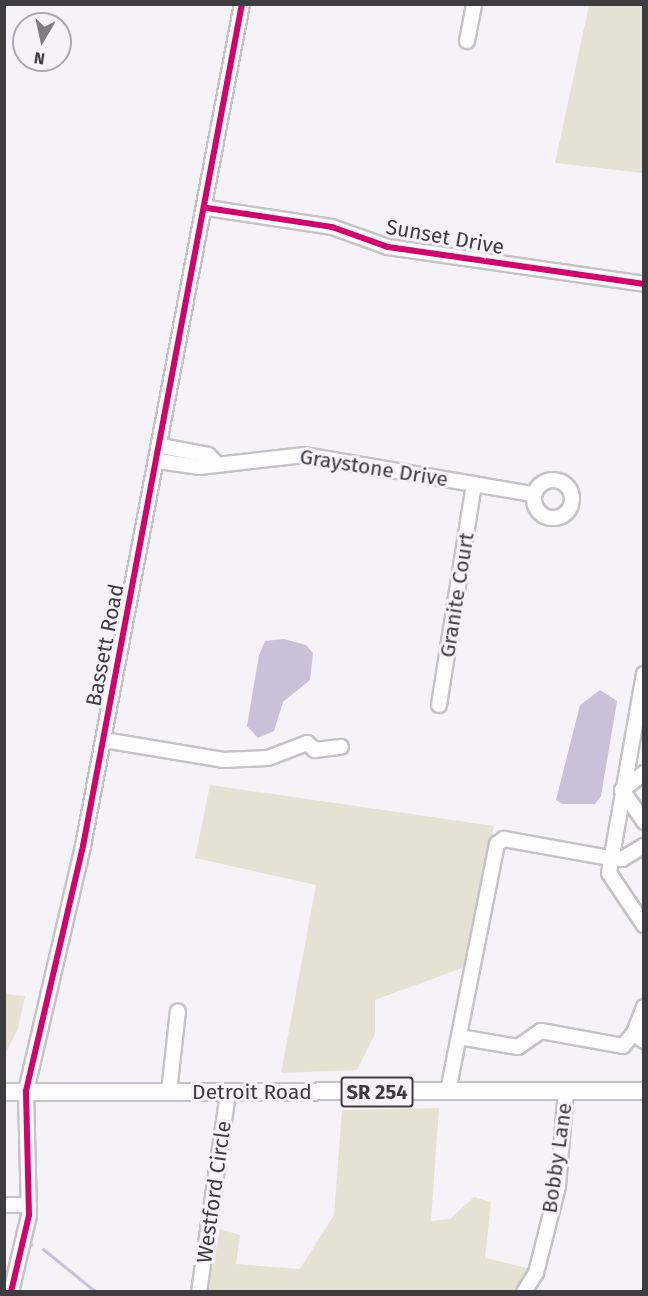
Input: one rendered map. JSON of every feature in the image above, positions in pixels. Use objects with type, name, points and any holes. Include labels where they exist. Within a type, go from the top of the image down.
[{"type":"main road","name":"Detroit Road","points":[[4,1092],[644,1091]]},
{"type":"street","name":"Bassett Road","points":[[10,1287],[29,1205],[26,1091],[104,740],[207,208],[242,4]]},
{"type":"street","points":[[466,41],[474,4]]},
{"type":"street","name":"Sunset Drive","points":[[207,208],[332,227],[388,247],[644,284]]},
{"type":"street","name":"Graystone Drive","points":[[160,446],[208,455],[215,462]]},
{"type":"street","name":"Graystone Drive","points":[[158,461],[199,467],[215,462],[304,455],[533,494]]},
{"type":"street","name":"Granite Court","points":[[439,705],[474,484]]},
{"type":"street","points":[[644,674],[640,721],[622,790],[609,873],[644,925]]},
{"type":"street","points":[[104,740],[223,760],[268,758],[306,742],[315,750],[341,747]]},
{"type":"street","points":[[622,790],[644,772]]},
{"type":"street","points":[[622,790],[644,822]]},
{"type":"street","points":[[448,1091],[497,844],[504,839],[622,859],[644,846]]},
{"type":"street","points":[[459,1037],[518,1047],[541,1030],[623,1046],[639,1037],[644,1007]]},
{"type":"street","points":[[169,1092],[178,1011]]},
{"type":"street","name":"Bobby Lane","points":[[524,1292],[536,1273],[558,1186],[566,1091]]},
{"type":"street","name":"Westford Circle","points":[[199,1292],[228,1092]]},
{"type":"street","points":[[4,1205],[29,1205]]},
{"type":"shaded area","points":[[589,5],[643,5],[643,173],[555,163]]},
{"type":"shaded area","points":[[284,639],[306,645],[313,653],[310,680],[283,702],[274,731],[258,738],[247,726],[259,655],[265,641]]},
{"type":"shaded area","points":[[600,690],[617,701],[601,796],[595,804],[562,804],[556,800],[580,705]]},
{"type":"shaded area","points":[[210,785],[494,826],[465,967],[375,1000],[375,1034],[357,1070],[281,1073],[316,885],[195,858]]},
{"type":"shaded area","points":[[5,994],[25,996],[18,1029],[5,1054]]},
{"type":"shaded area","points":[[439,1108],[431,1221],[450,1219],[474,1197],[491,1202],[485,1258],[532,1269],[514,1291],[208,1291],[220,1229],[240,1235],[236,1264],[300,1269],[334,1215],[342,1110]]},
{"type":"waterway","points":[[43,1249],[96,1292]]},
{"type":"cycle path","points":[[11,1292],[29,1215],[26,1091],[83,846],[242,4]]},
{"type":"cycle path","points":[[207,208],[332,227],[388,247],[644,284]]}]
